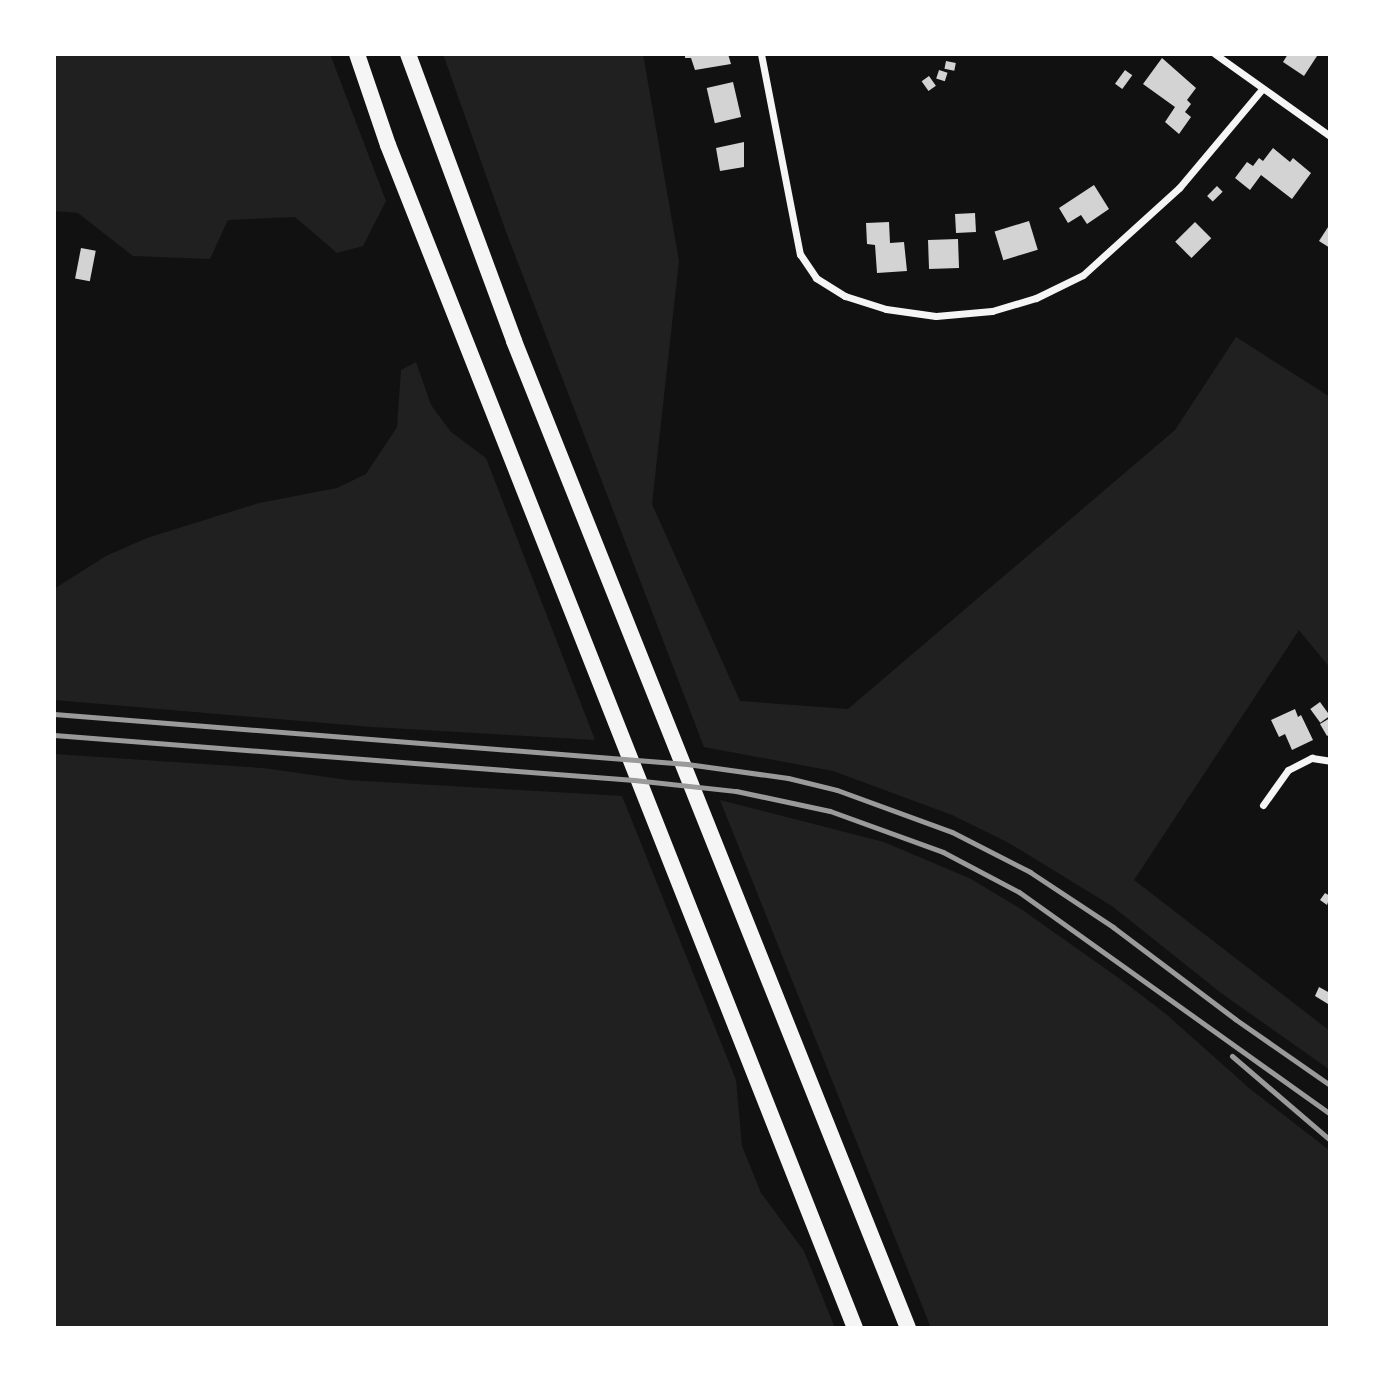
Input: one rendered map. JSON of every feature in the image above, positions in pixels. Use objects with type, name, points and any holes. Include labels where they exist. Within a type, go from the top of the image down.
[{"type":"highway","points":[[357,54],[388,145],[855,1328]]},
{"type":"highway","points":[[408,54],[514,341],[908,1328]]},
{"type":"street","points":[[761,54],[800,254],[816,278],[845,296],[886,309],[936,316],[1003,307],[1036,298],[1083,275],[1179,188],[1262,89]]},
{"type":"street","points":[[1215,54],[1330,136]]},
{"type":"street","points":[[1263,805],[1287,770],[1311,758],[1330,761]]},
{"type":"shaded area","points":[[54,54],[330,54],[386,201],[363,246],[337,253],[295,217],[228,220],[210,259],[133,256],[78,213],[54,211]]},
{"type":"shaded area","points":[[443,54],[643,54],[679,261],[652,504],[740,701],[848,709],[1175,430],[1236,337],[1330,397],[1330,668],[1299,630],[1134,880],[1330,1031],[1330,1070],[1221,993],[1112,906],[1009,843],[952,815],[833,771],[704,747],[505,229]]},
{"type":"shaded area","points":[[416,362],[431,405],[451,432],[486,458],[595,740],[372,727],[54,700],[54,589],[106,556],[147,538],[259,503],[337,488],[366,474],[397,427],[401,370]]},
{"type":"shaded area","points":[[54,754],[263,768],[348,780],[622,796],[736,1080],[742,1146],[761,1193],[804,1251],[835,1328],[54,1328]]},
{"type":"shaded area","points":[[720,800],[884,842],[971,879],[1021,909],[1120,979],[1166,1014],[1249,1088],[1330,1151],[1330,1328],[931,1328]]},
{"type":"building","points":[[685,54],[728,54],[731,64],[695,70],[691,58],[685,58]]},
{"type":"building","points":[[1288,54],[1317,56],[1304,76],[1283,62]]},
{"type":"building","points":[[1162,58],[1196,88],[1187,100],[1191,104],[1185,112],[1191,117],[1179,134],[1165,122],[1175,107],[1143,84]]},
{"type":"building","points":[[946,61],[956,63],[954,71],[944,69]]},
{"type":"building","points":[[939,70],[948,73],[945,81],[936,79]]},
{"type":"building","points":[[1125,70],[1132,75],[1122,89],[1115,84]]},
{"type":"building","points":[[929,76],[936,86],[929,91],[922,81]]},
{"type":"building","points":[[733,82],[741,117],[715,123],[707,88]]},
{"type":"building","points":[[744,142],[744,167],[720,171],[716,148]]},
{"type":"building","points":[[1273,148],[1290,162],[1293,158],[1311,173],[1292,199],[1261,175],[1250,190],[1235,178],[1247,162],[1253,166],[1259,158],[1263,161]]},
{"type":"building","points":[[1094,185],[1109,209],[1087,224],[1081,215],[1068,223],[1059,208]]},
{"type":"building","points":[[1217,186],[1223,192],[1213,202],[1207,196]]},
{"type":"building","points":[[975,213],[976,232],[956,233],[955,214]]},
{"type":"building","points":[[1029,221],[1038,250],[1003,260],[995,232]]},
{"type":"building","points":[[889,222],[890,243],[904,242],[907,271],[877,273],[875,245],[867,244],[866,223]]},
{"type":"building","points":[[1195,222],[1211,238],[1191,258],[1175,242]]},
{"type":"building","points":[[1330,224],[1330,248],[1319,241]]},
{"type":"building","points":[[958,239],[959,268],[929,269],[928,240]]},
{"type":"building","points":[[81,248],[96,251],[90,281],[75,278]]},
{"type":"building","points":[[1320,702],[1330,716],[1320,723],[1310,709]]},
{"type":"building","points":[[1295,709],[1298,717],[1301,715],[1313,740],[1292,750],[1285,734],[1279,737],[1271,720]]},
{"type":"building","points":[[1330,718],[1330,734],[1327,736],[1320,724]]},
{"type":"building","points":[[1325,893],[1330,896],[1327,905],[1320,900]]},
{"type":"building","points":[[1319,987],[1330,993],[1328,1004],[1315,996]]},
{"type":"railway","points":[[54,714],[687,764],[788,778],[837,790],[952,832],[1030,872],[1113,927],[1235,1019],[1330,1085]]},
{"type":"railway","points":[[54,735],[634,780],[736,791],[830,811],[943,852],[1019,892],[1330,1114]]},
{"type":"railway","points":[[1232,1056],[1330,1140]]}]
